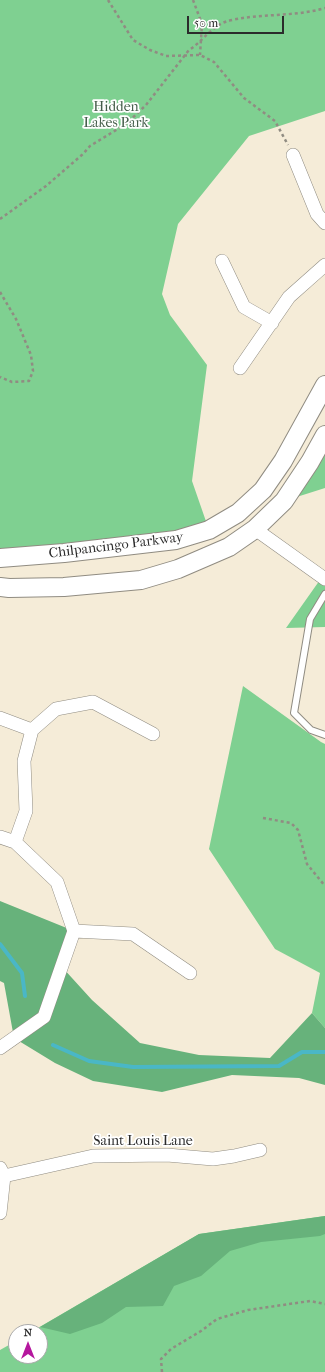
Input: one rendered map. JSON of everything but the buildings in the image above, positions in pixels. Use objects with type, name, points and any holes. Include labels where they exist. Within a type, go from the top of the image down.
[{"type":"street","points":[[293,154],[317,214],[325,223]]},
{"type":"street","points":[[222,261],[244,307],[272,323]]},
{"type":"street","points":[[240,368],[289,297],[325,265]]},
{"type":"street","name":"Chilpancingo Parkway","points":[[0,558],[64,553],[176,540],[209,530],[238,513],[263,490],[283,461],[325,385]]},
{"type":"street","name":"Chilpancingo Parkway","points":[[0,587],[64,587],[141,580],[178,569],[229,547],[255,529],[284,501],[310,462],[325,435]]},
{"type":"street","points":[[255,529],[325,579]]},
{"type":"street","points":[[14,842],[26,811],[24,760],[32,730],[56,709],[93,702],[153,734]]},
{"type":"street","points":[[0,718],[32,730]]},
{"type":"street","points":[[0,837],[14,842],[57,882],[74,931],[44,1017],[0,1048]]},
{"type":"street","points":[[74,931],[133,934],[190,973]]},
{"type":"street","name":"Saint Louis Lane","points":[[2,1172],[94,1156],[166,1155],[213,1159],[260,1150]]},
{"type":"street","points":[[0,1213],[2,1172]]},
{"type":"lane","points":[[325,594],[310,619],[294,713],[311,730],[325,735]]},
{"type":"path","points":[[108,0],[133,40],[150,50],[166,56],[200,55],[214,62],[244,98],[275,121],[293,154]]},
{"type":"path","points":[[194,0],[202,24],[200,55]]},
{"type":"path","points":[[0,219],[46,186],[83,154],[90,146],[126,124],[146,105],[189,50],[198,45],[201,40],[217,26],[225,22],[258,16],[302,14],[325,8]]},
{"type":"path","points":[[0,292],[16,319],[30,355],[33,371],[29,380],[12,382],[0,377]]},
{"type":"path","points":[[262,818],[291,823],[298,830],[307,864],[325,886]]},
{"type":"path","points":[[162,1372],[161,1359],[172,1349],[201,1331],[217,1318],[248,1310],[310,1301],[325,1304]]},
{"type":"green space","name":"Hidden Lakes Park","points":[[0,0],[325,0],[325,111],[249,136],[178,224],[162,294],[170,315],[207,365],[192,481],[209,530],[0,558]]},
{"type":"green space","points":[[325,435],[325,488],[284,501]]},
{"type":"green space","points":[[322,577],[325,579],[325,627],[286,628]]},
{"type":"green space","points":[[243,686],[325,744],[325,1028],[312,1013],[320,973],[275,949],[209,849]]},
{"type":"green space","points":[[0,901],[74,931],[62,967],[92,1000],[140,1043],[199,1055],[270,1058],[312,1013],[325,1028],[325,1085],[299,1078],[232,1075],[162,1092],[93,1081],[55,1063],[14,1038],[4,983],[0,981]]},
{"type":"green space","points":[[325,1216],[325,1372],[0,1372],[0,1350],[8,1346],[8,1364],[48,1364],[48,1324],[45,1324],[199,1234]]},
{"type":"green space","points":[[325,1216],[325,1234],[320,1236],[261,1242],[230,1251],[201,1276],[174,1286],[163,1306],[126,1307],[102,1323],[70,1334],[48,1329],[48,1324],[45,1324],[199,1234]]},
{"type":"waterway","points":[[0,944],[22,973],[25,996]]},
{"type":"waterway","points":[[53,1045],[89,1061],[133,1067],[279,1066],[302,1052],[325,1052]]}]
